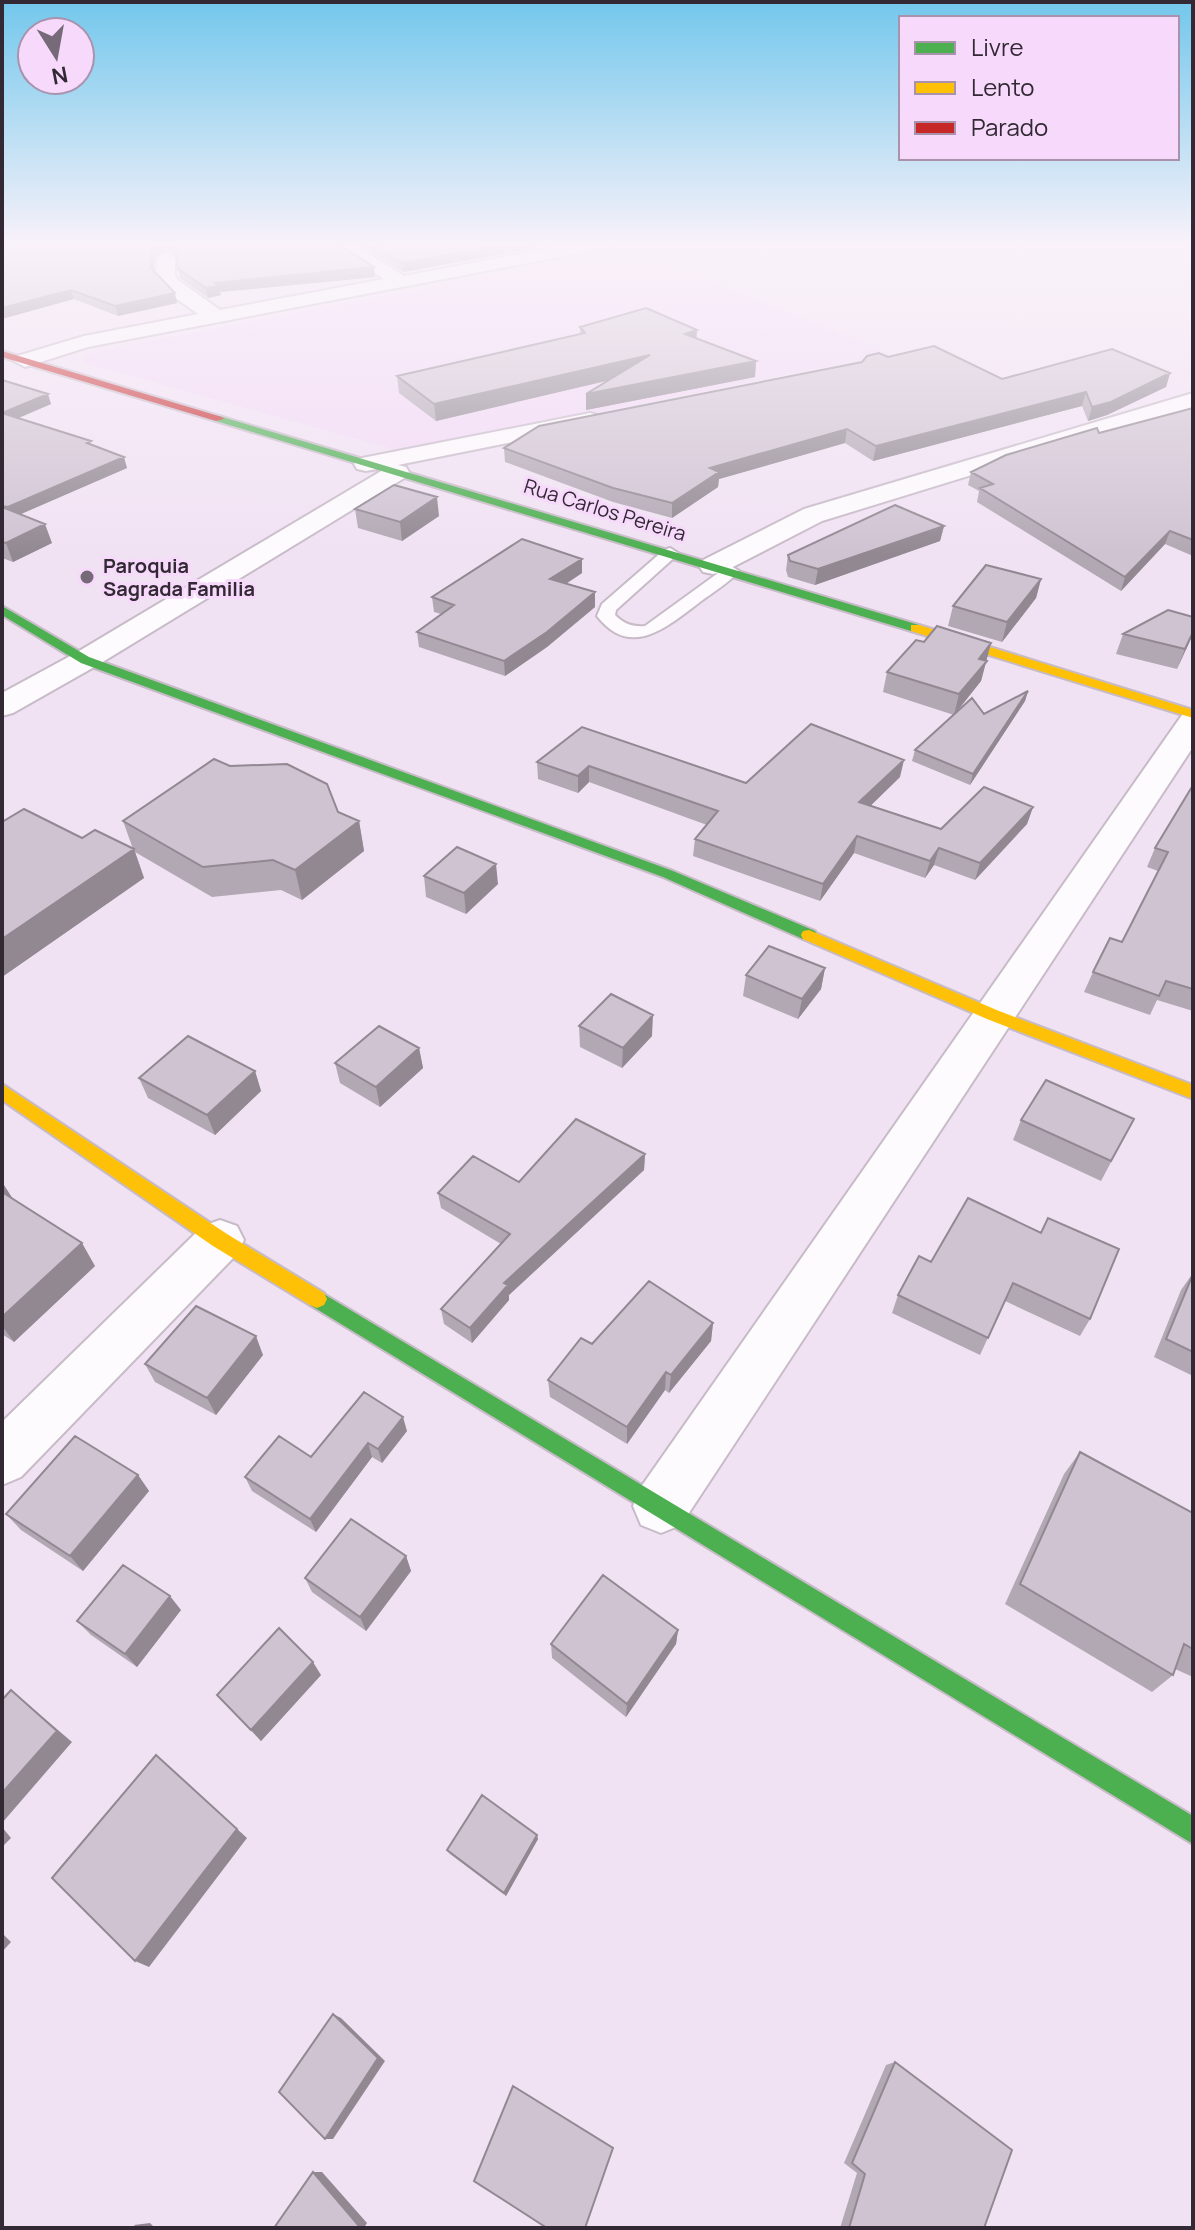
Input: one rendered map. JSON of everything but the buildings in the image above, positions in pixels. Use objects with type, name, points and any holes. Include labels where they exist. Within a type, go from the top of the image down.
[{"type":"street","points":[[25,361],[68,347]]},
{"type":"street","name":"Rua Carlos Pereira","points":[[2,354],[722,568],[1193,714]]},
{"type":"street","points":[[722,568],[813,515],[1193,400]]},
{"type":"street","points":[[366,464],[614,415]]},
{"type":"street","points":[[2,706],[85,660],[397,472]]},
{"type":"street","points":[[2,610],[85,660],[668,874],[993,1015],[1193,1092]]},
{"type":"street","points":[[661,1506],[1193,722]]},
{"type":"street","points":[[2,1091],[220,1240],[661,1506],[999,1716],[1193,1831]]},
{"type":"street","points":[[2,1459],[220,1240]]},
{"type":"lane","points":[[670,553],[608,608],[606,616],[615,627],[634,633],[650,631],[722,568]]},
{"type":"shaded area","points":[[121,347],[872,347],[889,354],[404,452],[84,363],[85,354]]},
{"type":"traffic: fast","points":[[219,419],[915,628]]},
{"type":"traffic: fast","points":[[2,610],[85,660],[668,874],[809,935]]},
{"type":"traffic: fast","points":[[317,1299],[1193,1831]]},
{"type":"traffic: slow","points":[[915,628],[1193,714]]},
{"type":"traffic: slow","points":[[809,935],[993,1015],[1193,1092]]},
{"type":"traffic: slow","points":[[2,1091],[220,1240],[317,1299]]},
{"type":"traffic: jam","points":[[2,354],[219,419]]},
{"type":"place","name":"Paroquia Sagrada Familia","points":[[87,577]]}]
